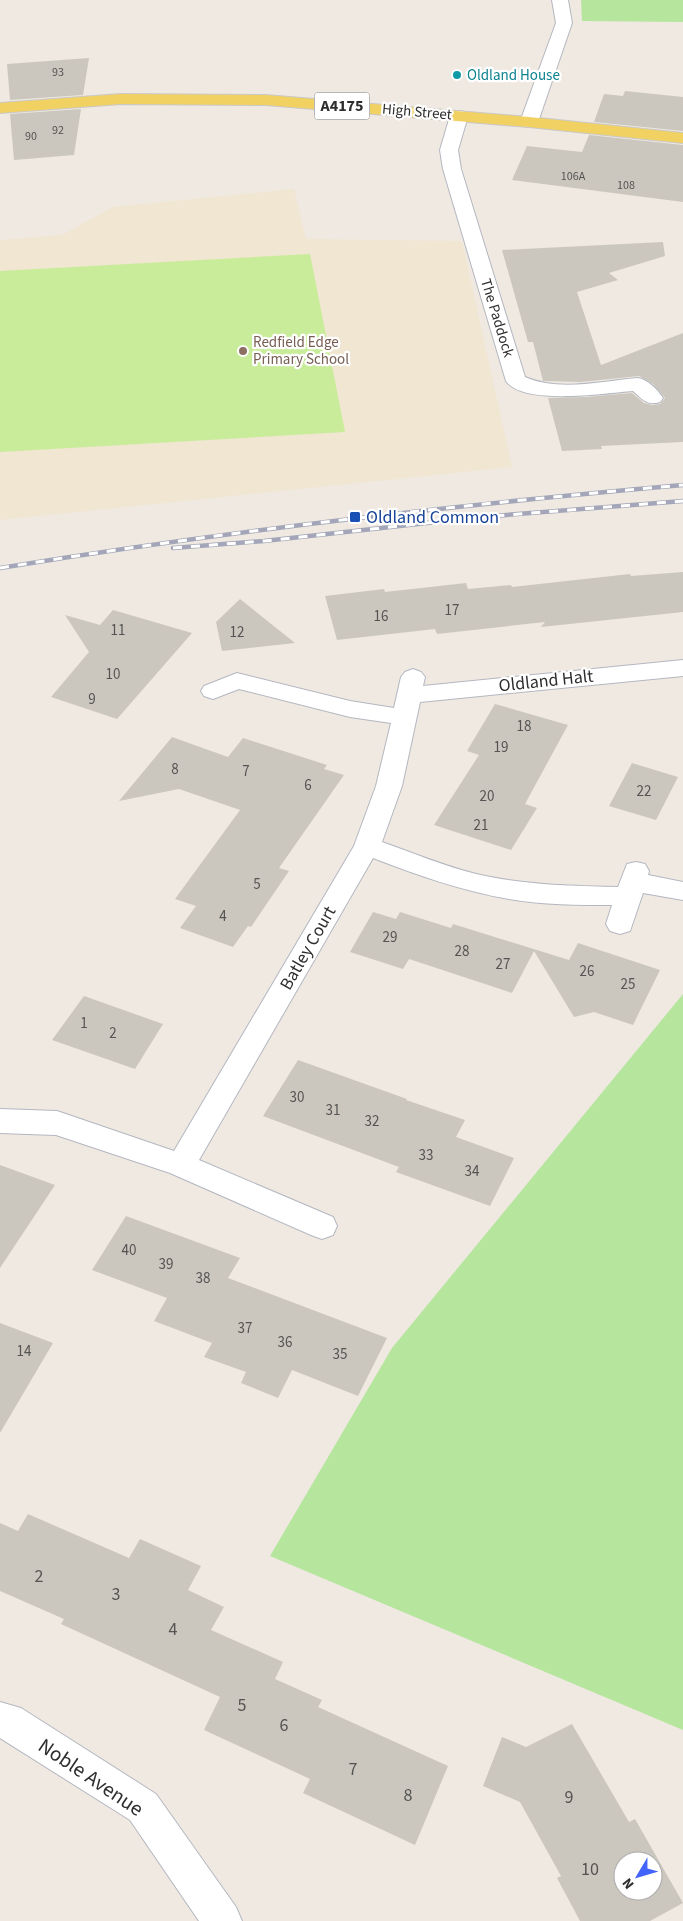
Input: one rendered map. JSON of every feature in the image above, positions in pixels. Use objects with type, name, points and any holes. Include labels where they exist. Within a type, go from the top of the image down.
[{"type":"main road","name":"High Street","points":[[0,108],[121,99],[266,100],[529,122],[683,138]]},
{"type":"street","points":[[529,122],[564,23],[560,0]]},
{"type":"street","name":"The Paddock","points":[[459,116],[449,150],[452,169],[516,381],[539,399],[638,384],[652,398]]},
{"type":"street","name":"Oldland Halt","points":[[409,696],[683,668]]},
{"type":"street","points":[[213,691],[237,681],[350,709],[409,696]]},
{"type":"street","name":"Batley Court","points":[[181,1165],[367,846],[389,786],[409,696]]},
{"type":"street","points":[[367,846],[430,869],[494,888],[560,896],[632,883],[683,891]]},
{"type":"street","points":[[620,924],[632,883]]},
{"type":"street","points":[[0,1121],[56,1123],[181,1165],[322,1226]]},
{"type":"street","name":"Noble Avenue","points":[[0,1720],[8,1721],[143,1807],[222,1921]]},
{"type":"shaded area","name":"Redfield Edge Primary School","points":[[294,189],[306,239],[462,241],[512,467],[0,520],[0,240],[62,235],[113,207]]},
{"type":"green space","points":[[581,0],[683,0],[683,22],[582,21]]},
{"type":"green space","points":[[310,254],[345,432],[0,452],[0,271]]},
{"type":"green space","points":[[683,994],[683,1730],[270,1556],[392,1348]]},
{"type":"building","points":[[89,58],[83,95],[10,100],[7,64]]},
{"type":"building","points":[[625,91],[683,97],[683,131],[594,122],[604,94],[623,96]]},
{"type":"building","points":[[81,109],[74,155],[14,160],[10,114]]},
{"type":"building","points":[[589,135],[683,145],[683,202],[512,180],[527,146],[582,152]]},
{"type":"building","points":[[663,242],[665,256],[609,273],[618,280],[577,292],[601,365],[683,333],[683,442],[601,446],[602,449],[562,451],[548,398],[632,393],[644,403],[652,405],[660,404],[665,398],[653,384],[639,376],[581,382],[543,381],[533,342],[528,342],[502,250]]},
{"type":"building","points":[[683,572],[683,612],[541,627],[545,622],[437,634],[435,629],[337,640],[325,596],[384,589],[385,592],[466,583],[468,589],[511,585],[512,587],[630,574],[631,576]]},
{"type":"building","points":[[240,599],[295,643],[222,651],[216,622]]},
{"type":"building","points":[[113,610],[192,633],[117,719],[51,697],[89,652],[65,615],[100,625]]},
{"type":"building","points":[[495,704],[568,725],[525,804],[537,808],[511,850],[434,825],[479,755],[467,751]]},
{"type":"building","points":[[172,737],[228,757],[243,738],[327,765],[324,769],[344,775],[279,868],[289,871],[251,927],[248,926],[233,947],[180,928],[196,906],[175,899],[240,810],[179,789],[119,801]]},
{"type":"building","points":[[632,763],[678,777],[656,820],[609,806]]},
{"type":"building","points":[[373,912],[396,919],[400,912],[451,928],[453,924],[569,960],[578,943],[660,970],[633,1025],[594,1012],[574,1017],[534,951],[512,993],[409,959],[403,969],[350,952]]},
{"type":"building","points":[[84,996],[163,1024],[135,1069],[52,1040]]},
{"type":"building","points":[[298,1060],[465,1120],[456,1137],[514,1158],[490,1206],[396,1172],[399,1167],[263,1116]]},
{"type":"building","points":[[0,1165],[55,1185],[0,1268]]},
{"type":"building","points":[[126,1216],[240,1258],[228,1278],[387,1338],[358,1396],[292,1370],[278,1398],[241,1383],[246,1372],[204,1357],[212,1343],[154,1321],[167,1298],[92,1270]]},
{"type":"building","points":[[0,1323],[53,1343],[0,1433]]},
{"type":"building","points":[[28,1514],[129,1558],[140,1539],[201,1566],[188,1590],[224,1607],[211,1630],[283,1662],[275,1679],[322,1700],[318,1707],[448,1766],[415,1845],[303,1793],[310,1779],[204,1730],[220,1697],[61,1624],[64,1619],[0,1591],[0,1523],[18,1531]]},
{"type":"building","points":[[572,1724],[629,1822],[635,1819],[653,1851],[613,1851],[613,1901],[663,1901],[663,1868],[683,1903],[650,1921],[580,1921],[557,1878],[561,1876],[520,1802],[483,1786],[502,1737],[526,1747]]},
{"type":"railway","points":[[0,568],[170,542],[341,520],[683,485]]},
{"type":"railway","points":[[173,548],[264,541],[481,517],[683,501]]},
{"type":"place","name":"Oldland House","points":[[457,75]]},
{"type":"place","name":"Redfield Edge Primary School","points":[[243,351]]},
{"type":"place","name":"Oldland Common","points":[[355,517]]}]
